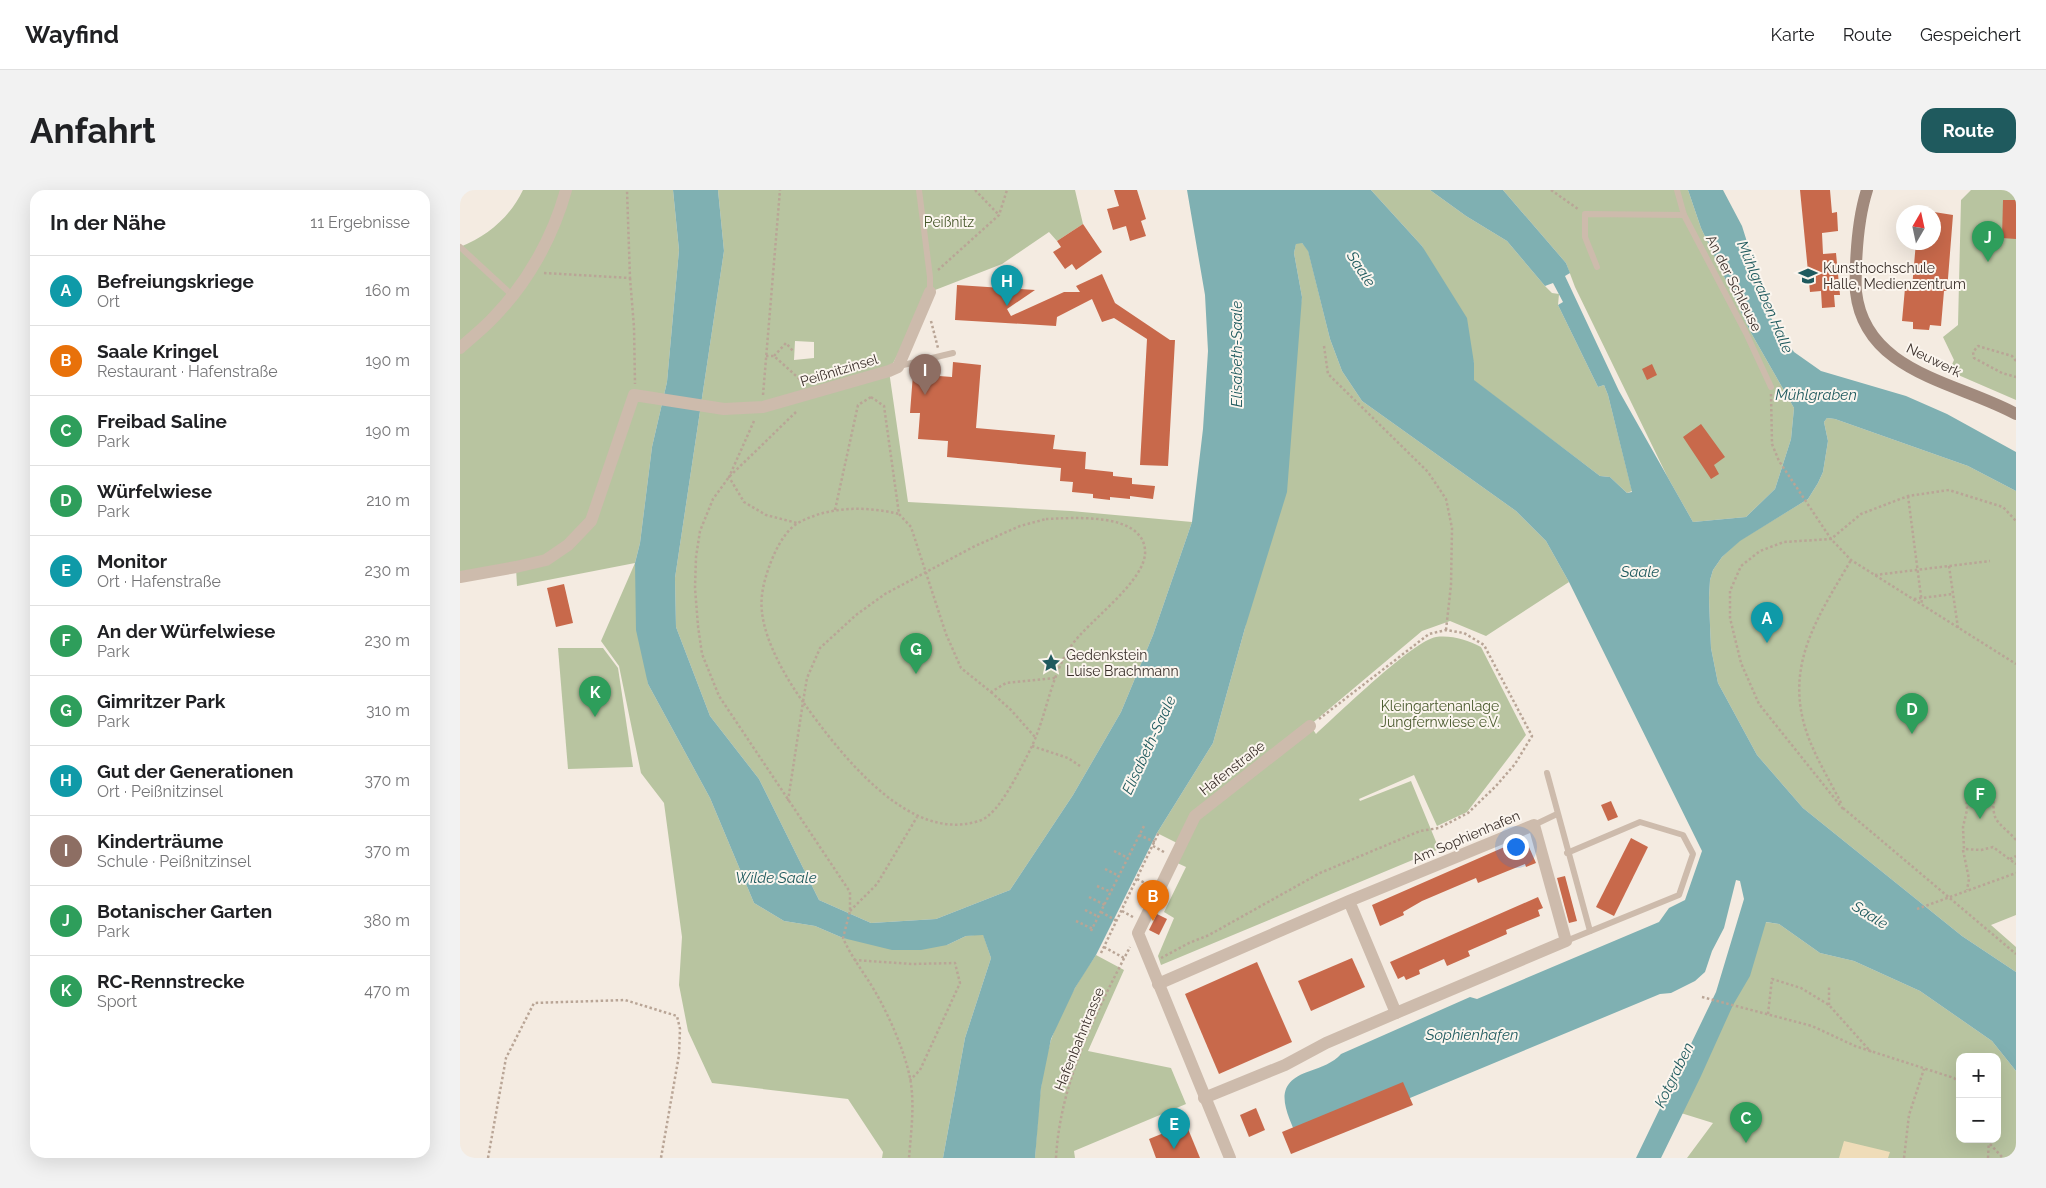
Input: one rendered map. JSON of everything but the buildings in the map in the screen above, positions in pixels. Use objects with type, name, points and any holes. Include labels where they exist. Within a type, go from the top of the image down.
[{"type":"street","points":[[460,348],[494,317],[530,272],[558,218],[566,190]]},
{"type":"street","name":"Neuwerk","points":[[1867,190],[1858,230],[1856,292],[1863,320],[1877,342],[1894,357],[1917,372],[2016,414]]},
{"type":"street","name":"Peißnitzinsel","points":[[634,395],[724,409],[763,407],[816,393],[898,367],[928,296]]},
{"type":"street","points":[[460,577],[546,560],[568,545],[580,533],[591,521],[634,395]]},
{"type":"street","name":"Hafenstraße","points":[[1138,933],[1195,816],[1310,726]]},
{"type":"street","name":"Am Sophienhafen","points":[[1158,984],[1349,901],[1534,825],[1566,941]]},
{"type":"street","points":[[1349,901],[1396,1013]]},
{"type":"street","points":[[1138,933],[1230,1158]]},
{"type":"street","points":[[1204,1098],[1285,1065],[1326,1043],[1566,941]]},
{"type":"lane","name":"Peißnitzinsel","points":[[919,190],[930,276],[928,296]]},
{"type":"lane","name":"An der Schleuse","points":[[1677,190],[1684,216],[1746,333],[1771,387]]},
{"type":"lane","points":[[1597,267],[1585,237],[1585,214],[1684,216]]},
{"type":"lane","points":[[460,247],[512,295]]},
{"type":"lane","points":[[898,367],[953,354]]},
{"type":"lane","points":[[1547,773],[1590,931]]},
{"type":"lane","points":[[1534,825],[1557,814]]},
{"type":"lane","points":[[1566,941],[1679,895],[1693,854],[1683,835],[1640,822],[1567,852]]},
{"type":"path","points":[[627,190],[635,366],[634,395]]},
{"type":"path","points":[[764,384],[780,190]]},
{"type":"path","points":[[975,190],[999,215]]},
{"type":"path","points":[[930,276],[999,215],[1007,190]]},
{"type":"path","points":[[1551,190],[1585,214]]},
{"type":"path","points":[[530,272],[630,278]]},
{"type":"path","points":[[928,296],[940,356]]},
{"type":"path","points":[[774,356],[786,343],[793,351]]},
{"type":"path","points":[[1324,346],[1328,374],[1428,472],[1446,499],[1452,528],[1451,586],[1446,630]]},
{"type":"path","points":[[2016,361],[2012,356],[1978,346],[1972,352],[1974,358],[1981,362],[2002,373],[2016,377]]},
{"type":"path","points":[[728,477],[816,393],[774,356],[766,356]]},
{"type":"path","points":[[1771,387],[1772,444],[1779,461],[1831,539],[1851,560],[2016,664]]},
{"type":"path","points":[[835,510],[858,405],[871,397],[884,406],[899,514]]},
{"type":"path","points":[[763,407],[728,477],[713,499],[700,531],[696,557],[695,588],[702,654],[719,696],[850,892],[850,911],[843,938],[854,960],[869,981],[901,1046],[910,1080],[912,1102],[910,1158]]},
{"type":"path","points":[[728,477],[744,502],[766,515],[798,523]]},
{"type":"path","points":[[2016,521],[2003,507],[1949,490],[1908,496],[1861,514],[1831,539],[1784,542],[1760,551],[1741,566],[1730,591],[1730,618],[1741,663],[1759,704],[1843,809],[2016,954]]},
{"type":"path","points":[[1908,496],[1922,605]]},
{"type":"path","points":[[788,801],[803,702],[807,678],[820,648],[856,615],[885,594],[926,572],[975,546],[1020,526],[1046,519],[1095,519],[1129,526],[1141,537],[1145,550],[1142,566],[1131,583],[1087,626],[1070,647],[1055,678],[1032,746],[1019,771],[990,815],[976,822],[954,825],[934,822],[917,816],[894,801],[860,771],[803,702],[784,672],[768,637],[762,612],[764,582],[774,554],[786,536],[798,523],[835,510],[880,510],[899,514],[912,527],[926,572],[946,634],[961,668],[1011,710],[1035,737]]},
{"type":"path","points":[[1843,809],[1813,746],[1804,721],[1798,682],[1810,634],[1851,560]]},
{"type":"path","points":[[1874,575],[1990,561]]},
{"type":"path","points":[[1949,566],[1958,628]]},
{"type":"path","points":[[1913,599],[1953,594]]},
{"type":"path","points":[[1150,965],[1270,902],[1320,873],[1420,831],[1440,828],[1468,813],[1496,786],[1515,764],[1532,736],[1484,646],[1464,632],[1446,630],[1429,634],[1310,726]]},
{"type":"path","points":[[991,692],[1006,683],[1055,678]]},
{"type":"path","points":[[1032,746],[1068,758],[1080,766]]},
{"type":"path","points":[[1967,890],[1969,879],[1964,849],[1963,827],[1966,810],[1966,790],[1978,780],[1984,787],[1992,789],[1995,793],[1992,811],[1994,818],[2016,840]]},
{"type":"path","points":[[850,911],[877,884],[917,816]]},
{"type":"path","points":[[1076,921],[1092,930],[1144,826]]},
{"type":"path","points":[[1101,953],[1160,832]]},
{"type":"path","points":[[1139,835],[1155,842]]},
{"type":"path","points":[[1153,846],[1158,849]]},
{"type":"path","points":[[1964,849],[1981,850],[1993,847],[2016,864]]},
{"type":"path","points":[[1114,851],[1128,858]]},
{"type":"path","points":[[2010,859],[2016,856]]},
{"type":"path","points":[[1105,869],[1119,876]]},
{"type":"path","points":[[1917,909],[2016,873]]},
{"type":"path","points":[[1137,879],[1142,882]]},
{"type":"path","points":[[1097,886],[1111,892]]},
{"type":"path","points":[[1089,897],[1105,905]]},
{"type":"path","points":[[1085,910],[1099,916]]},
{"type":"path","points":[[1122,911],[1126,914]]},
{"type":"path","points":[[1101,912],[1117,920]]},
{"type":"path","name":"Hafenbahntrasse","points":[[1056,1158],[1060,1118],[1077,1062],[1099,1010],[1138,933]]},
{"type":"path","points":[[1104,947],[1124,958]]},
{"type":"path","points":[[854,960],[912,964],[955,964],[960,983],[920,1070],[910,1080]]},
{"type":"path","points":[[1768,1014],[1772,979],[1801,988],[1829,1005],[1872,1052]]},
{"type":"path","points":[[1829,1005],[1830,987]]},
{"type":"path","points":[[1702,997],[1812,1026],[1872,1052],[1956,1080]]},
{"type":"path","points":[[488,1158],[506,1058],[534,1003],[625,1000],[677,1016],[680,1029],[680,1055],[661,1158]]},
{"type":"path","points":[[1904,1158],[1909,1114],[1924,1069]]},
{"type":"path","points":[[1988,1158],[1990,1144]]},
{"type":"path","points":[[1990,1144],[2003,1158]]},
{"type":"green space","points":[[523,190],[673,190],[679,250],[667,382],[652,447],[640,543],[635,563],[517,586],[516,568],[460,577],[460,247],[489,231],[505,217]]},
{"type":"green space","name":"Peißnitz","points":[[718,190],[1075,190],[1083,224],[1057,241],[1049,232],[1002,264],[930,292],[889,371],[908,502],[1071,511],[1192,522],[1153,635],[1121,712],[1073,795],[1010,890],[936,919],[871,923],[819,900],[759,779],[710,716],[676,627],[675,578],[724,251]],"holes":[[[795,341],[814,342],[814,358],[794,360]]]},
{"type":"green space","points":[[1371,190],[1430,190],[1466,216],[1507,241],[1545,286],[1552,293],[1559,294],[1558,305],[1598,387],[1604,385],[1608,395],[1632,491],[1627,493],[1610,477],[1600,476],[1473,380],[1474,363],[1422,246]]},
{"type":"green space","points":[[1503,190],[1688,190],[1701,228],[1750,331],[1794,408],[1791,439],[1775,489],[1746,517],[1693,522],[1667,476],[1575,287],[1566,263]]},
{"type":"green space","points":[[1971,190],[2016,190],[2016,400],[1949,371],[1954,360],[1943,337],[1958,325],[1961,200]]},
{"type":"green space","name":"Kleingartenanlage Jungfernwiese e.V.","points":[[1296,243],[1302,243],[1308,250],[1330,339],[1342,371],[1362,401],[1516,511],[1546,541],[1569,582],[1486,636],[1450,621],[1422,631],[1310,725],[1316,734],[1394,664],[1425,641],[1436,637],[1454,637],[1481,647],[1526,735],[1467,812],[1437,826],[1414,775],[1359,799],[1360,801],[1411,781],[1439,849],[1161,965],[1158,956],[1174,918],[1164,912],[1186,867],[1173,861],[1179,844],[1157,833],[1213,743],[1245,628],[1302,297],[1294,253]]},
{"type":"green space","points":[[1827,418],[1835,419],[1968,466],[2016,491],[2016,915],[1991,925],[2016,947],[2016,972],[1962,936],[1803,808],[1757,755],[1718,683],[1711,648],[1709,598],[1710,580],[1713,570],[1722,557],[1739,541],[1808,499],[1823,472],[1828,441],[1824,422]]},
{"type":"green space","points":[[635,563],[648,684],[710,798],[754,903],[784,921],[815,926],[843,938],[947,945],[966,936],[983,934],[991,958],[965,1038],[943,1158],[882,1158],[883,1152],[848,1099],[712,1083],[688,1031],[679,985],[682,937],[664,803],[641,773],[619,666],[601,641]]},
{"type":"green space","points":[[558,648],[603,648],[618,668],[633,767],[568,769]]},
{"type":"green space","points":[[1765,922],[1779,924],[1820,953],[1854,961],[1920,991],[1992,1041],[2016,1071],[2016,1158],[1687,1158],[1713,1123],[1668,1109],[1749,976]]},
{"type":"green space","points":[[1096,955],[1124,970],[1088,1051],[1171,1068],[1186,1104],[1074,1151],[1075,1158],[1035,1158],[1041,1084],[1051,1040],[1070,996]]},
{"type":"sand","points":[[1844,1141],[1890,1152],[1888,1158],[1839,1158]]},
{"type":"water","points":[[673,190],[718,190],[724,251],[675,578],[676,627],[710,716],[759,779],[819,900],[871,923],[936,919],[1010,890],[1073,795],[1121,712],[1153,635],[1192,522],[1203,429],[1208,351],[1205,295],[1187,190],[1371,190],[1422,246],[1467,318],[1474,363],[1474,380],[1600,476],[1610,477],[1627,493],[1632,492],[1608,395],[1604,385],[1598,387],[1558,305],[1563,302],[1553,283],[1545,286],[1507,241],[1466,216],[1430,190],[1503,190],[1566,263],[1570,273],[1565,276],[1619,391],[1693,522],[1746,517],[1775,489],[1791,439],[1794,408],[1750,331],[1701,228],[1688,190],[1723,190],[1742,226],[1771,318],[1794,352],[1821,371],[1906,396],[1947,414],[2016,452],[2016,491],[1968,466],[1835,419],[1827,418],[1824,422],[1828,441],[1823,472],[1808,499],[1740,541],[1722,557],[1713,570],[1710,580],[1709,598],[1711,648],[1718,683],[1757,755],[1803,808],[1962,936],[2016,972],[2016,1071],[1992,1041],[1920,991],[1854,961],[1820,953],[1779,924],[1766,922],[1750,976],[1733,1005],[1661,1158],[1636,1158],[1716,992],[1744,899],[1740,881],[1736,880],[1724,928],[1712,951],[1705,972],[1695,981],[1671,993],[1660,994],[1299,1142],[1286,1110],[1285,1100],[1285,1091],[1289,1083],[1297,1077],[1327,1064],[1341,1054],[1470,997],[1477,999],[1659,922],[1669,908],[1685,900],[1702,851],[1569,582],[1546,541],[1516,511],[1362,401],[1342,371],[1330,339],[1308,251],[1302,243],[1296,244],[1294,253],[1302,297],[1287,492],[1245,628],[1213,743],[1157,833],[1096,955],[1075,988],[1051,1039],[1041,1088],[1035,1158],[943,1158],[965,1038],[991,958],[983,935],[966,936],[947,945],[921,950],[892,950],[843,938],[815,926],[784,921],[754,903],[710,798],[648,684],[636,630],[635,563],[640,543],[652,447],[667,382],[679,250]]},
{"type":"place","name":"Botanischer Garten","points":[[1988,262]]},
{"type":"place","name":"Kunsthochschule Halle, Medienzentrum","points":[[1808,276]]},
{"type":"place","name":"Gut der Generationen","points":[[1007,306]]},
{"type":"place","name":"Kinderträume","points":[[925,395]]},
{"type":"place","name":"Befreiungskriege","points":[[1767,643]]},
{"type":"place","name":"Gedenkstein Luise Brachmann","points":[[1051,663]]},
{"type":"place","name":"Gimritzer Park","points":[[916,674]]},
{"type":"place","name":"RC-Rennstrecke","points":[[595,717]]},
{"type":"place","name":"Würfelwiese","points":[[1912,734]]},
{"type":"place","name":"An der Würfelwiese","points":[[1980,819]]},
{"type":"place","name":"Saale Kringel","points":[[1153,921]]},
{"type":"place","name":"Freibad Saline","points":[[1746,1143]]},
{"type":"place","name":"Monitor","points":[[1174,1149]]},
{"type":"water label","name":"Saale","points":[[1361,269]]},
{"type":"water label","name":"Mühlgraben Halle","points":[[1765,297]]},
{"type":"water label","name":"Elisabeth-Saale","points":[[1237,354]]},
{"type":"water label","name":"Mühlgraben","points":[[1816,395]]},
{"type":"water label","name":"Saale","points":[[1640,572]]},
{"type":"water label","name":"Elisabeth-Saale","points":[[1149,745]]},
{"type":"water label","name":"Wilde Saale","points":[[776,878]]},
{"type":"water label","name":"Saale","points":[[1870,915]]},
{"type":"water label","name":"Sophienhafen","points":[[1472,1035]]},
{"type":"water label","name":"Kotgraben","points":[[1674,1075]]}]
